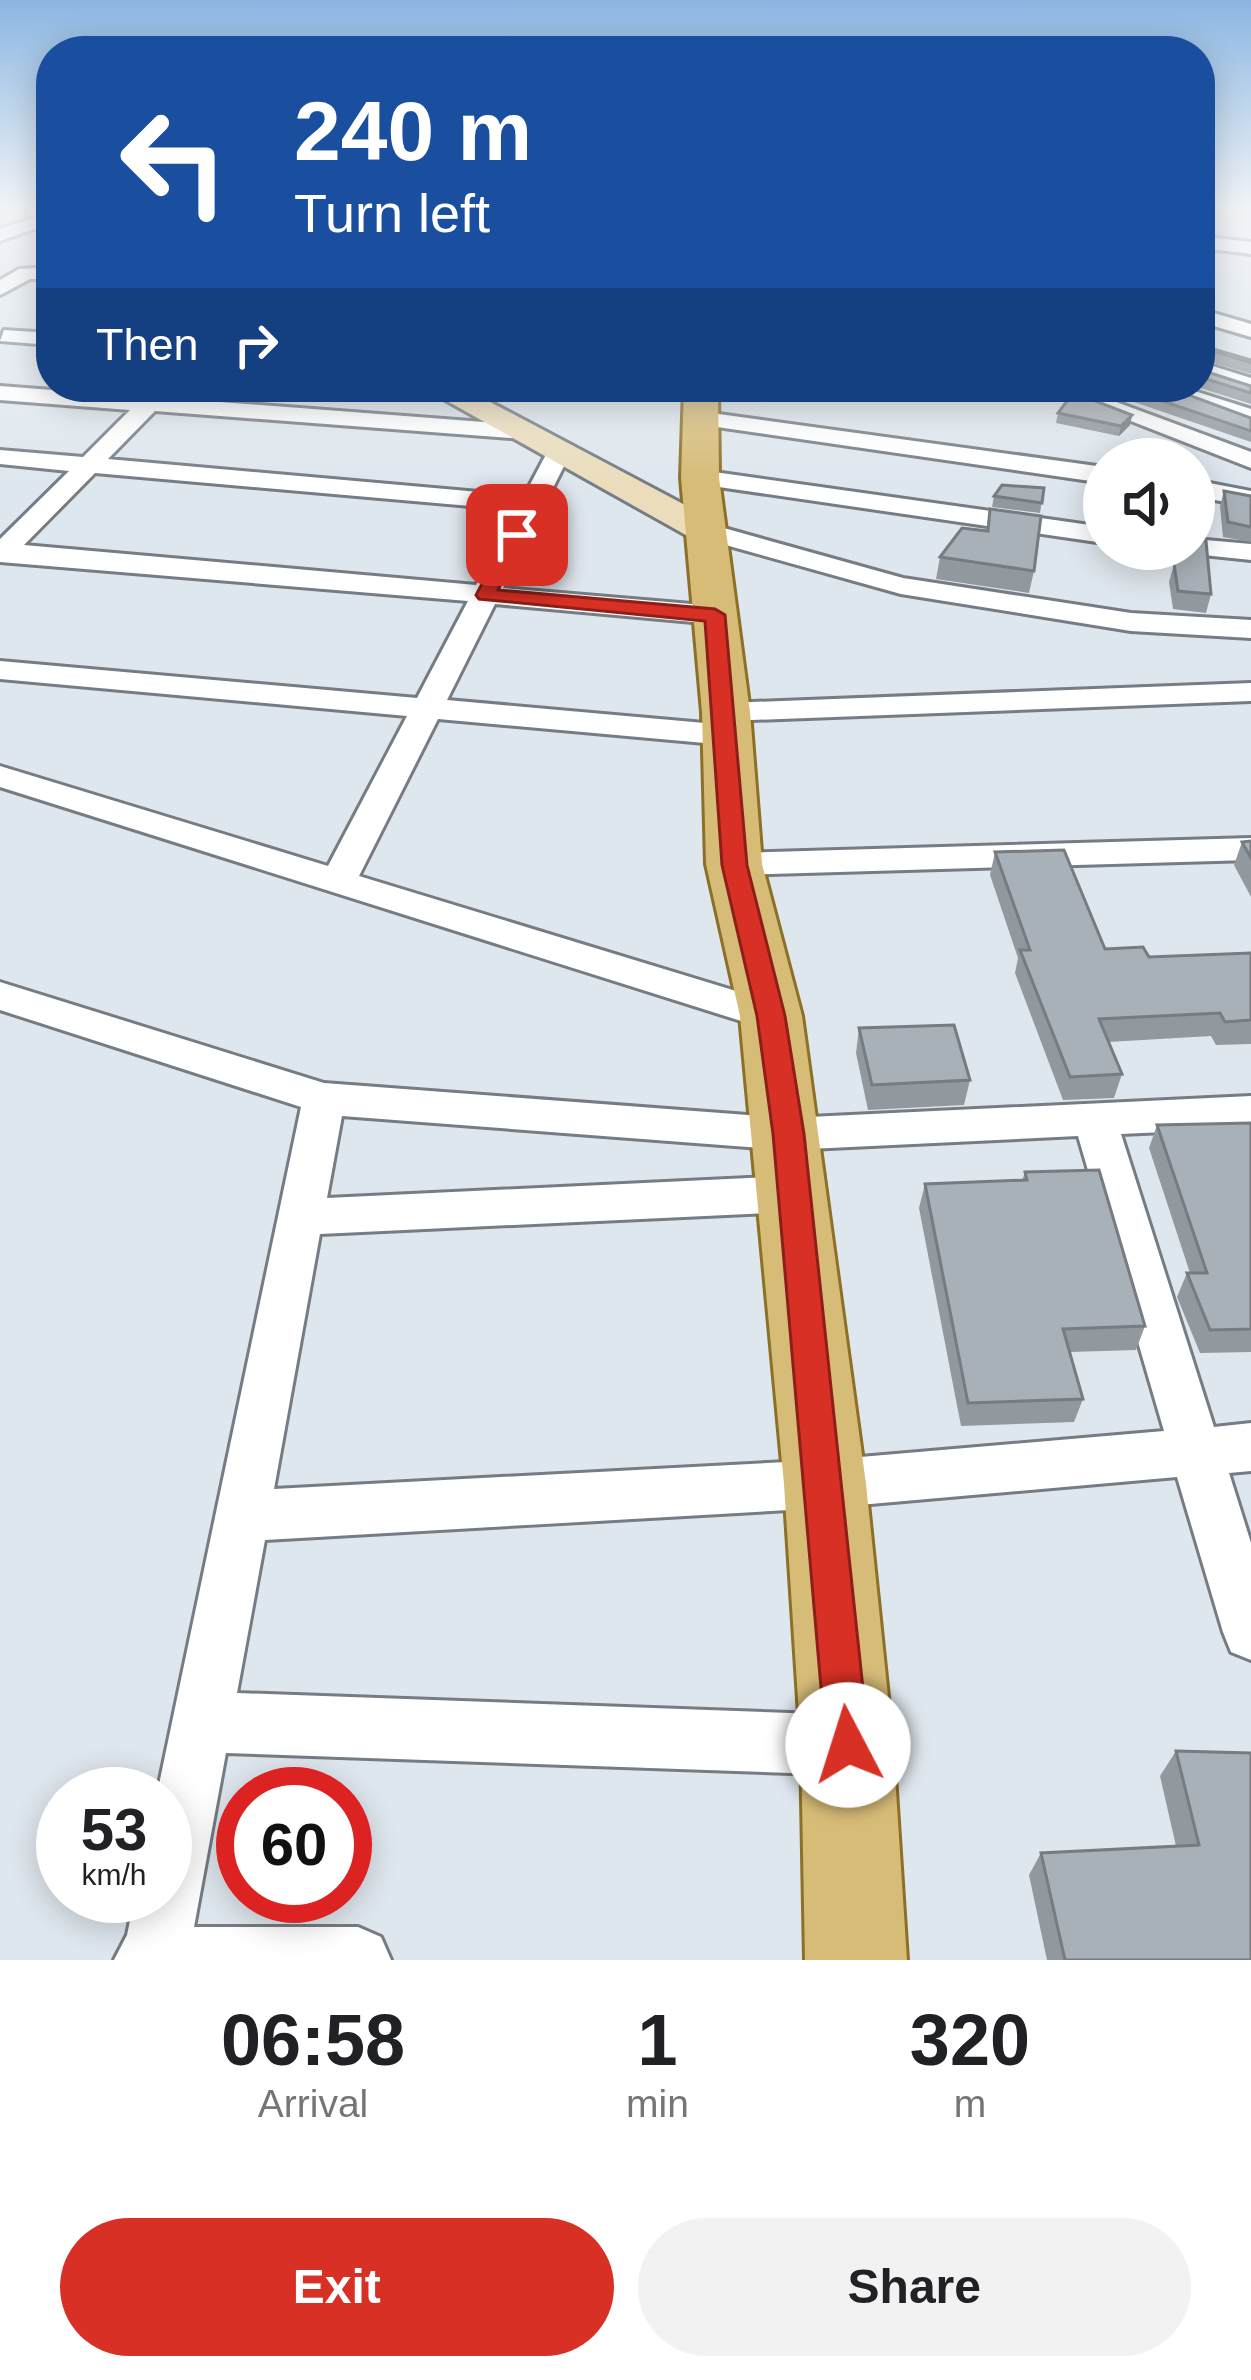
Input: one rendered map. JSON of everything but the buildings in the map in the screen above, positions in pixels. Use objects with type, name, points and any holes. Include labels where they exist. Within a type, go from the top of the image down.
[{"type":"main road","points":[[699,403],[703,504],[726,723],[734,865],[771,1016],[825,1484],[848,1745],[856,1960]]},
{"type":"street","points":[[1215,320],[1251,331]]},
{"type":"street","points":[[4,336],[36,338]]},
{"type":"street","points":[[1215,374],[1251,385]]},
{"type":"street","points":[[0,393],[36,394]]},
{"type":"street","points":[[1,552],[151,402]]},
{"type":"street","points":[[218,402],[524,432]]},
{"type":"street","points":[[467,402],[560,451],[902,586],[1131,622],[1251,629]]},
{"type":"street","points":[[1095,402],[1251,461]]},
{"type":"street","points":[[1207,402],[1251,416]]},
{"type":"street","points":[[699,403],[1083,471]]},
{"type":"street","points":[[339,880],[560,451]]},
{"type":"street","points":[[0,458],[532,504]]},
{"type":"street","points":[[1215,492],[1251,499]]},
{"type":"street","points":[[703,504],[1083,533]]},
{"type":"street","points":[[1215,549],[1251,552]]},
{"type":"street","points":[[1,552],[715,615]]},
{"type":"street","points":[[0,670],[726,723],[1251,692]]},
{"type":"street","points":[[0,776],[771,1016]]},
{"type":"street","points":[[734,865],[1251,849]]},
{"type":"street","points":[[0,996],[324,1100],[789,1164]]},
{"type":"street","points":[[324,1100],[245,1516],[153,1960],[358,1960]]},
{"type":"street","points":[[302,1217],[789,1164],[1095,1120],[1251,1112]]},
{"type":"street","points":[[1095,1120],[1251,1632]]},
{"type":"street","points":[[245,1516],[825,1484],[1251,1447]]},
{"type":"street","points":[[202,1722],[848,1745]]},
{"type":"route","points":[[517,535],[486,595],[715,615],[726,712],[734,865],[771,1016],[788,1134],[790,1194],[825,1484],[848,1745]]}]
